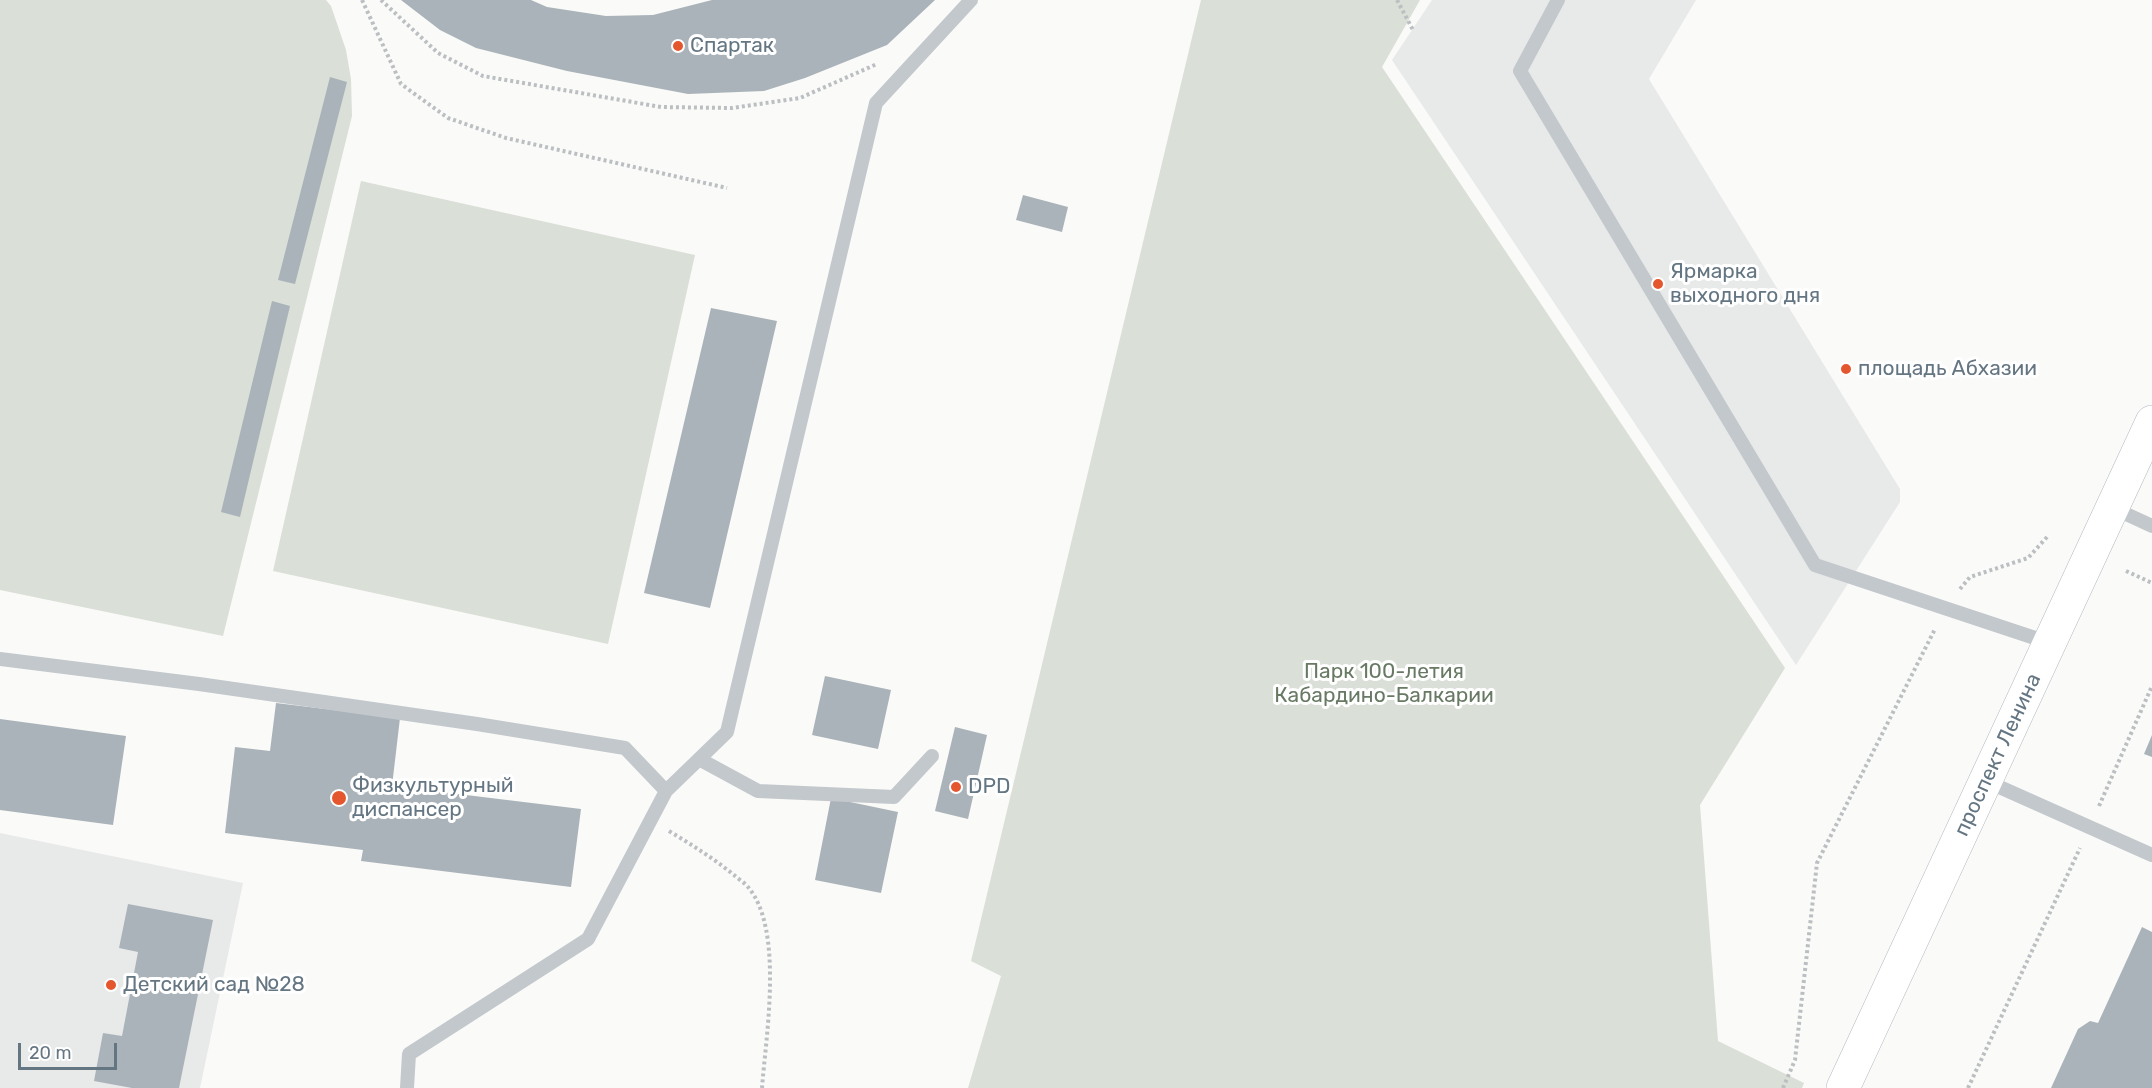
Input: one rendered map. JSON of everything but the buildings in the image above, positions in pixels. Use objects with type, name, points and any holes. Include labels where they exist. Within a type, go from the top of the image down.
[{"type":"main road","name":"проспект Ленина","points":[[1843,1088],[2152,422]]},
{"type":"lane","points":[[407,1088],[409,1054],[588,939],[666,791],[727,732],[876,103],[971,0]]},
{"type":"lane","points":[[1558,0],[1520,70],[1815,565],[2050,643]]},
{"type":"lane","points":[[2113,508],[2152,526]]},
{"type":"lane","points":[[0,659],[199,684],[625,748],[666,791]]},
{"type":"lane","points":[[699,759],[758,791],[894,797],[932,756]]},
{"type":"lane","points":[[1986,781],[2152,855]]},
{"type":"path","points":[[362,0],[401,84],[448,118],[506,138],[727,188]]},
{"type":"path","points":[[381,0],[438,52],[483,76],[661,107],[732,108],[800,98],[881,62]]},
{"type":"path","points":[[1397,0],[1413,30]]},
{"type":"path","points":[[1783,1088],[1795,1060],[1817,863],[1945,608],[1970,577],[2028,558],[2048,536]]},
{"type":"path","points":[[2126,572],[2152,583]]},
{"type":"path","points":[[1969,1088],[2152,686]]},
{"type":"path","points":[[651,820],[709,855],[748,887],[763,914],[769,942],[769,991],[762,1088]]},
{"type":"shaded area","name":"Ярмарка выходного дня","points":[[1432,0],[1696,0],[1649,79],[1900,489],[1900,502],[1796,665],[1392,60]]},
{"type":"shaded area","name":"Детский сад №28","points":[[0,833],[243,883],[200,1088],[0,1088]]},
{"type":"green space","points":[[0,0],[326,0],[331,6],[346,50],[351,79],[352,116],[223,636],[0,590]]},
{"type":"green space","name":"Парк 100-летия Кабардино-Балкарии","points":[[1201,0],[1420,0],[1382,67],[1785,668],[1700,805],[1718,1041],[1804,1083],[1802,1088],[968,1088],[1001,976],[971,961]]},
{"type":"green space","points":[[361,181],[695,255],[608,644],[273,571]]},
{"type":"place","name":"Спартак","points":[[678,46]]},
{"type":"place","name":"Ярмарка выходного дня","points":[[1658,284]]},
{"type":"place","name":"площадь Абхазии","points":[[1846,369]]},
{"type":"place","name":"DPD","points":[[956,787]]},
{"type":"place","name":"Физкультурный диспансер","points":[[339,798]]},
{"type":"place","name":"Детский сад №28","points":[[111,985]]}]
